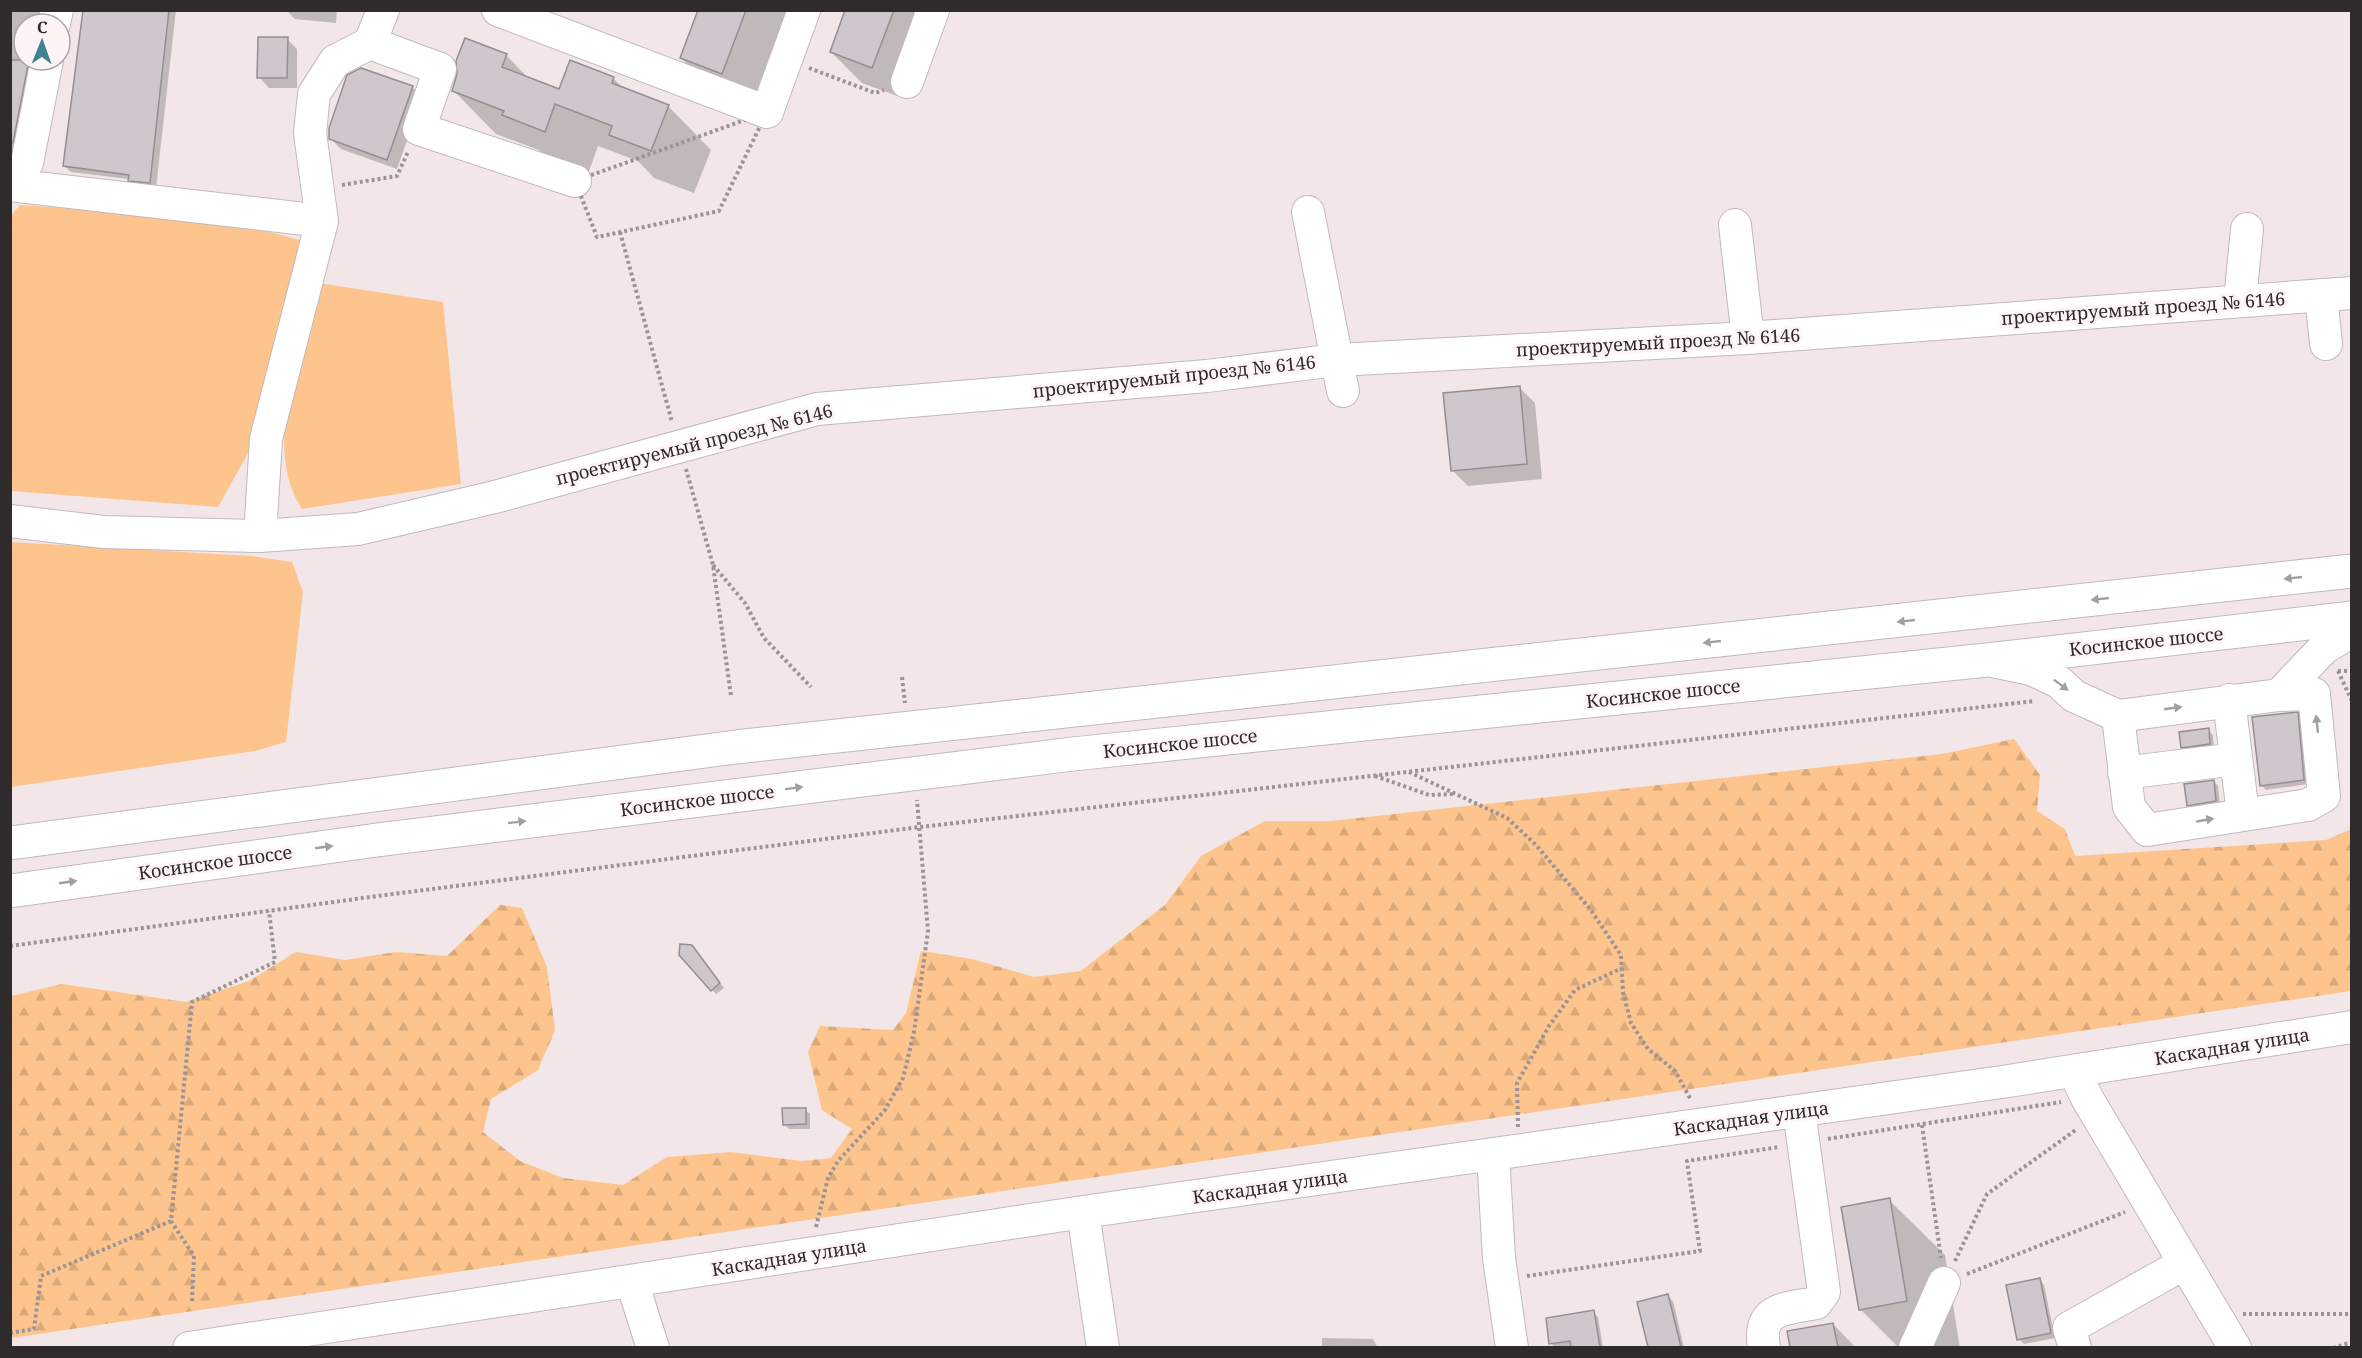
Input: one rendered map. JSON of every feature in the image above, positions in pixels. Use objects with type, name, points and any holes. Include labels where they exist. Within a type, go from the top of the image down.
[{"type":"highway","points":[[10,843],[736,747],[2352,571]]},
{"type":"highway","name":"Косинское шоссе","points":[[10,891],[378,840],[1073,754],[1987,660],[2352,618]]},
{"type":"street","points":[[260,537],[266,440],[322,221],[310,134],[314,94],[335,61],[370,43],[383,10]]},
{"type":"street","points":[[498,10],[767,112],[788,60],[804,10]]},
{"type":"street","points":[[907,81],[933,10]]},
{"type":"street","points":[[370,43],[440,69],[419,129],[575,181]]},
{"type":"street","points":[[10,177],[27,163],[45,72]]},
{"type":"street","points":[[10,185],[322,221]]},
{"type":"street","points":[[1308,212],[1343,390]]},
{"type":"street","points":[[1735,225],[1748,338]]},
{"type":"street","points":[[2240,301],[2247,229]]},
{"type":"street","name":"проектируемый проезд № 6146","points":[[10,520],[104,532],[260,537],[358,529],[495,497],[817,409],[1207,376],[1337,360],[1748,338],[2352,292]]},
{"type":"street","points":[[2321,295],[2326,344]]},
{"type":"street","points":[[1987,660],[2031,669],[2059,682],[2074,696],[2118,716],[2229,700],[2288,685],[2324,648],[2352,632]]},
{"type":"street","points":[[2118,716],[2129,807],[2147,830],[2308,805],[2324,796],[2314,694],[2288,685]]},
{"type":"street","points":[[2229,700],[2243,814]]},
{"type":"street","points":[[2124,773],[2236,759]]},
{"type":"street","name":"Каскадная улица","points":[[189,1347],[259,1342],[1083,1212],[2074,1071],[2352,1027]]},
{"type":"street","points":[[2074,1071],[2097,1115],[2235,1347]]},
{"type":"street","points":[[1764,1347],[1761,1332],[1765,1320],[1775,1311],[1816,1303],[1824,1292],[1799,1111]]},
{"type":"street","points":[[1493,1155],[1502,1280],[1512,1347]]},
{"type":"street","points":[[1083,1212],[1103,1347]]},
{"type":"street","points":[[2075,1347],[2069,1328],[2185,1263]]},
{"type":"street","points":[[632,1282],[653,1347]]},
{"type":"street","points":[[1915,1347],[1944,1283]]},
{"type":"path","points":[[788,60],[875,93],[907,81]]},
{"type":"path","points":[[767,112],[719,211],[597,237],[575,181],[767,112]]},
{"type":"path","points":[[318,189],[398,176],[419,129]]},
{"type":"path","points":[[620,232],[675,431]]},
{"type":"path","points":[[685,468],[713,565],[731,696]]},
{"type":"path","points":[[713,565],[745,603],[764,638],[811,687]]},
{"type":"path","points":[[2288,685],[2338,671],[2352,671]]},
{"type":"path","points":[[2338,671],[2352,702]]},
{"type":"path","points":[[10,946],[920,827],[2074,696]]},
{"type":"path","points":[[1408,772],[1507,818],[1536,845],[1590,909],[1621,955],[1623,992],[1631,1023],[1648,1049],[1675,1071],[1688,1091],[1695,1111]]},
{"type":"path","points":[[1374,776],[1429,795],[1456,794]]},
{"type":"path","points":[[807,1254],[828,1178],[838,1161],[885,1110],[903,1078],[914,1032],[928,931],[920,827]]},
{"type":"path","points":[[192,1300],[194,1256],[171,1221],[192,1002],[275,962],[269,911]]},
{"type":"path","points":[[1518,1135],[1517,1083],[1549,1026],[1575,990],[1622,968]]},
{"type":"path","points":[[1944,1283],[1987,1194],[2097,1115]]},
{"type":"path","points":[[1502,1280],[1700,1251],[1687,1161],[1922,1125],[1944,1283]]},
{"type":"path","points":[[1944,1283],[2149,1203]]},
{"type":"path","points":[[10,1333],[34,1329],[41,1276],[171,1221]]},
{"type":"path","points":[[2216,1315],[2352,1314]]},
{"type":"path","points":[[2333,1347],[2352,1342]]},
{"type":"green space","points":[[20,205],[127,212],[198,220],[269,232],[303,241],[252,446],[218,507],[11,491],[10,217]]},
{"type":"green space","points":[[318,283],[443,302],[461,484],[302,509],[290,484],[285,456],[285,427],[288,397]]},
{"type":"green space","points":[[11,542],[250,556],[292,562],[303,592],[286,742],[255,751],[11,787]]},
{"type":"green space","points":[[2014,739],[2040,775],[2037,811],[2065,829],[2075,856],[2326,840],[2351,829],[2351,991],[11,1338],[11,996],[62,984],[186,1002],[249,981],[296,952],[345,960],[396,952],[447,956],[500,905],[522,908],[547,967],[555,1030],[538,1070],[491,1099],[483,1132],[520,1161],[563,1178],[623,1185],[667,1157],[731,1152],[802,1161],[831,1158],[852,1129],[822,1110],[808,1052],[820,1026],[893,1030],[906,1013],[921,951],[972,959],[1034,977],[1081,971],[1165,905],[1201,856],[1265,821],[1331,821],[1942,754]]},
{"type":"building","points":[[83,10],[169,10],[150,183],[128,181],[129,175],[63,166]]},
{"type":"building","points":[[698,10],[746,10],[722,74],[680,58]]},
{"type":"building","points":[[845,10],[894,10],[872,68],[830,52]]},
{"type":"building","points":[[258,37],[288,37],[287,78],[257,78]]},
{"type":"building","points":[[465,38],[507,54],[502,67],[559,89],[570,60],[614,77],[612,83],[669,105],[651,151],[609,135],[612,126],[555,104],[545,132],[502,115],[504,111],[452,91],[457,74],[456,61]]},
{"type":"building","points":[[10,60],[12,60],[12,72],[27,72],[13,143],[10,143]]},
{"type":"building","points":[[361,68],[413,86],[387,160],[329,139],[329,128],[347,75]]},
{"type":"building","points":[[1520,386],[1527,464],[1451,471],[1443,393]]},
{"type":"building","points":[[2298,712],[2304,780],[2260,786],[2252,717]]},
{"type":"building","points":[[2209,728],[2210,744],[2181,748],[2179,732]]},
{"type":"building","points":[[2214,780],[2216,801],[2187,806],[2184,784]]},
{"type":"building","points":[[680,944],[692,945],[720,983],[711,991],[679,955]]},
{"type":"building","points":[[782,1108],[806,1108],[806,1124],[783,1125]]},
{"type":"building","points":[[1890,1198],[1907,1301],[1859,1310],[1841,1207]]},
{"type":"building","points":[[2040,1278],[2051,1333],[2017,1340],[2006,1285]]},
{"type":"building","points":[[1668,1294],[1681,1347],[1648,1347],[1637,1302]]},
{"type":"building","points":[[1594,1310],[1600,1347],[1571,1347],[1570,1341],[1549,1344],[1546,1318]]},
{"type":"building","points":[[1833,1323],[1838,1347],[1790,1347],[1787,1331]]}]
